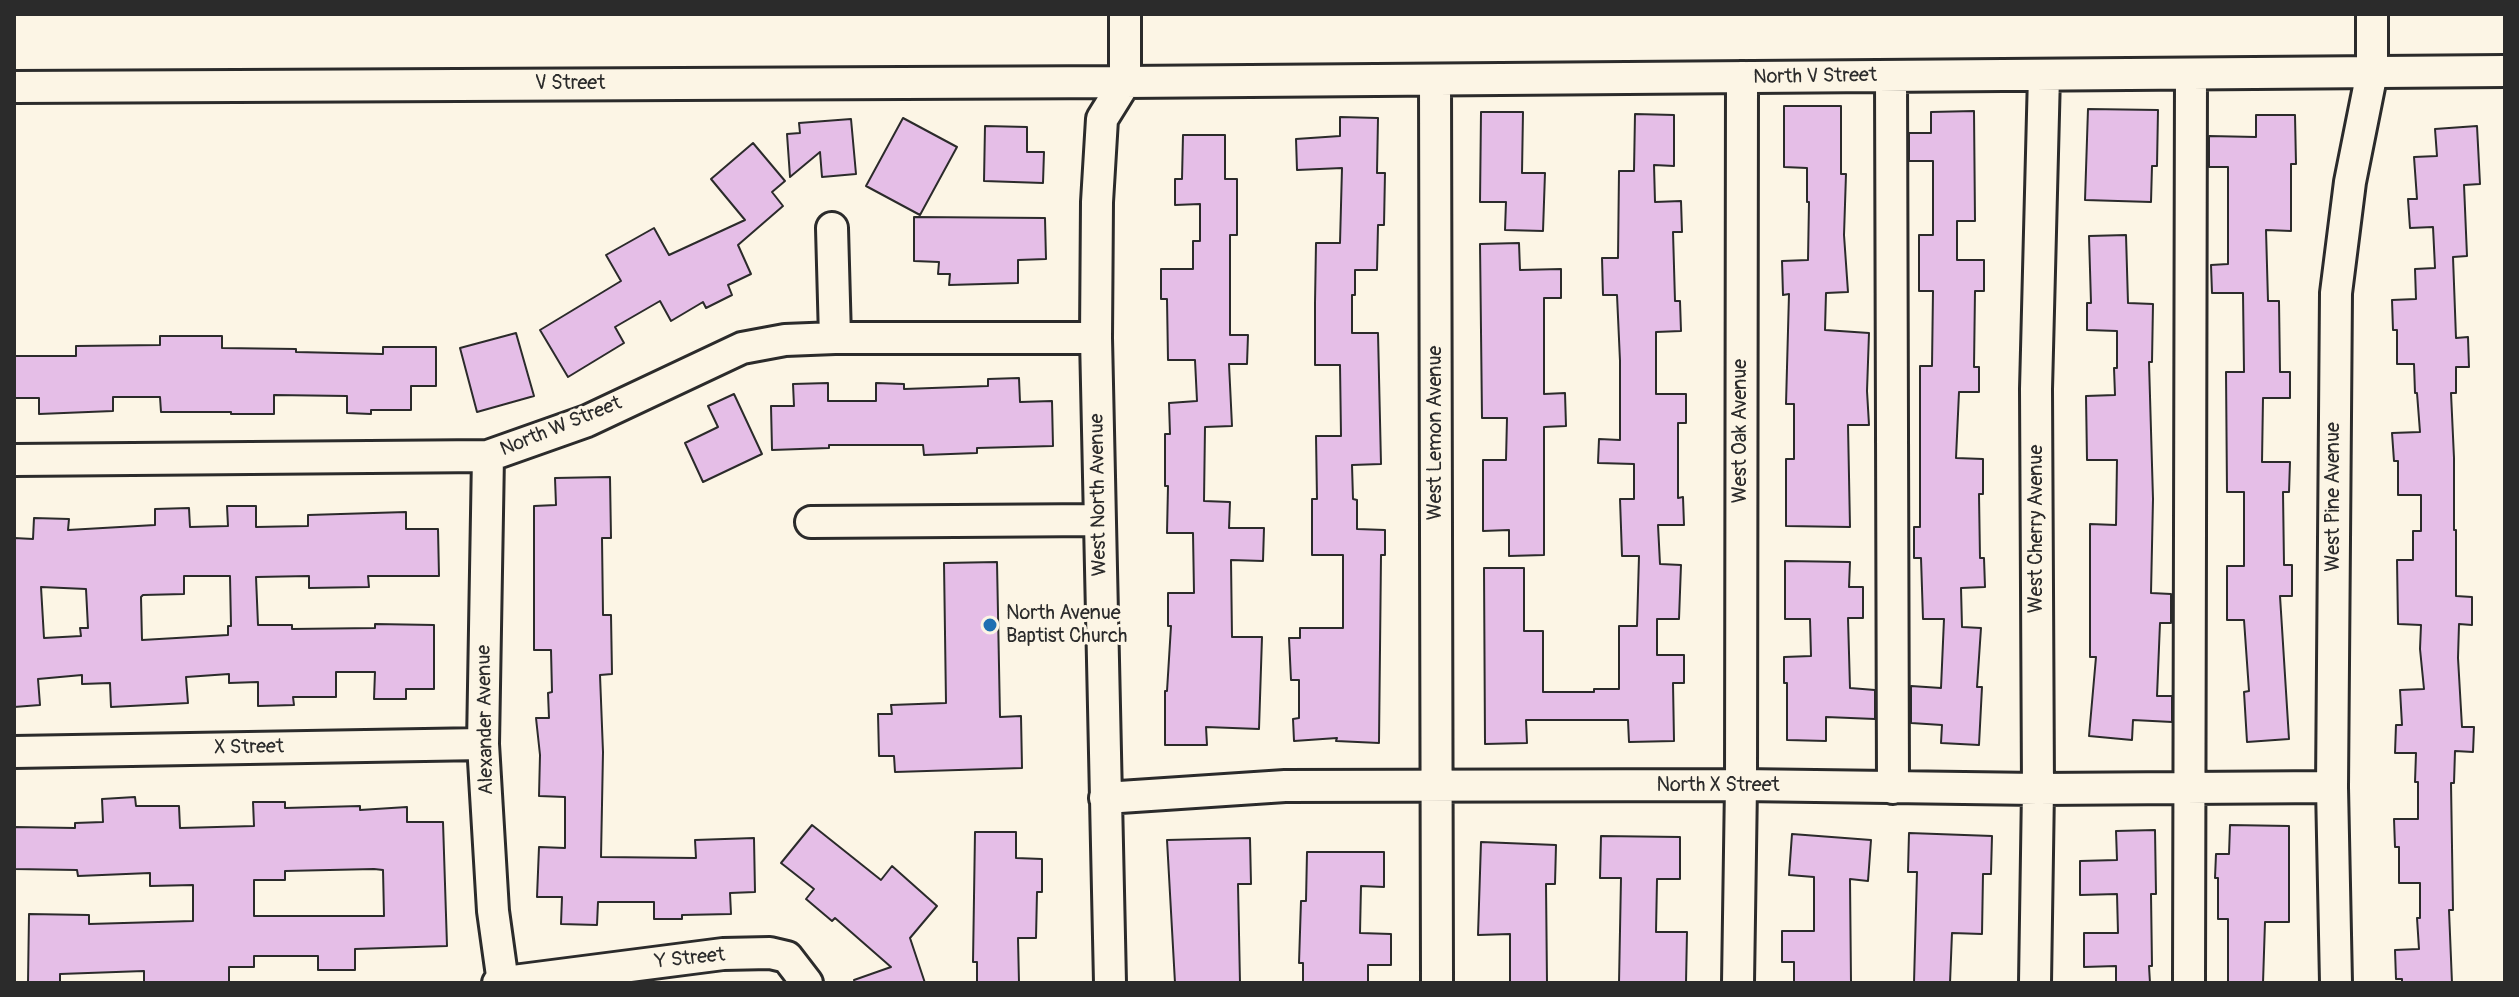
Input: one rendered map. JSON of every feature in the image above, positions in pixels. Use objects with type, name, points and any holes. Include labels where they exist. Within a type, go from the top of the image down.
[{"type":"street","points":[[1125,14],[1125,82]]},
{"type":"street","name":"West Pine Avenue","points":[[2336,983],[2332,787],[2336,293],[2350,182],[2372,72],[2372,14]]},
{"type":"street","name":"North V Street","points":[[1125,82],[2505,71]]},
{"type":"street","points":[[2189,983],[2191,74]]},
{"type":"street","name":"West Cherry Avenue","points":[[2035,983],[2038,789],[2036,389],[2044,75]]},
{"type":"street","points":[[1891,76],[1893,788]]},
{"type":"street","name":"West Oak Avenue","points":[[1738,983],[1742,77]]},
{"type":"street","name":"West Lemon Avenue","points":[[1435,80],[1437,983]]},
{"type":"street","name":"V Street","points":[[14,87],[1125,82]]},
{"type":"street","name":"West North Avenue","points":[[1110,983],[1099,520],[1097,202],[1102,119],[1125,82]]},
{"type":"street","points":[[832,228],[835,338]]},
{"type":"street","name":"North W Street","points":[[14,460],[488,456],[587,421],[742,348],[785,340],[835,338],[1096,338]]},
{"type":"street","name":"Alexander Avenue","points":[[488,456],[483,744],[493,911],[502,983]]},
{"type":"street","points":[[811,522],[1099,520]]},
{"type":"street","name":"X Street","points":[[14,752],[483,744]]},
{"type":"street","name":"North X Street","points":[[1105,798],[1285,786],[2332,787]]},
{"type":"street","name":"Y Street","points":[[502,983],[723,954],[770,953],[787,957],[807,983]]},
{"type":"building","points":[[1784,106],[1841,106],[1841,174],[1846,174],[1844,235],[1848,292],[1826,293],[1825,330],[1869,333],[1869,425],[1848,425],[1850,527],[1786,526],[1786,459],[1794,459],[1794,404],[1786,404],[1789,294],[1783,295],[1782,261],[1808,260],[1809,202],[1807,168],[1784,167]]},
{"type":"building","points":[[2088,109],[2158,110],[2157,166],[2152,166],[2151,202],[2085,200]]},
{"type":"building","points":[[1974,111],[1975,221],[1957,221],[1957,260],[1984,260],[1984,291],[1975,291],[1974,367],[1979,367],[1979,392],[1959,392],[1956,458],[1983,459],[1983,494],[1979,494],[1980,558],[1984,558],[1985,587],[1961,588],[1962,627],[1981,628],[1977,687],[1982,687],[1979,745],[1941,743],[1942,725],[1911,723],[1911,686],[1941,688],[1944,619],[1923,619],[1921,558],[1914,558],[1914,527],[1920,527],[1920,366],[1932,366],[1933,291],[1919,291],[1919,235],[1933,235],[1933,161],[1909,161],[1909,133],[1931,133],[1931,112]]},
{"type":"building","points":[[1481,112],[1523,112],[1522,173],[1545,173],[1543,231],[1505,230],[1506,202],[1480,202]]},
{"type":"building","points":[[1635,114],[1674,115],[1674,166],[1654,165],[1655,202],[1681,201],[1682,232],[1673,232],[1675,301],[1680,301],[1681,331],[1656,332],[1656,394],[1686,394],[1686,423],[1678,423],[1678,498],[1683,497],[1684,525],[1658,525],[1660,564],[1681,565],[1679,619],[1657,619],[1657,655],[1684,655],[1684,683],[1673,683],[1674,741],[1629,742],[1628,720],[1526,720],[1527,743],[1485,744],[1484,568],[1524,568],[1524,631],[1543,631],[1543,692],[1619,689],[1619,626],[1637,626],[1639,556],[1622,556],[1620,499],[1634,499],[1634,464],[1598,463],[1599,439],[1620,440],[1617,295],[1603,295],[1602,258],[1618,258],[1619,171],[1634,171]]},
{"type":"building","points":[[2256,115],[2295,115],[2296,164],[2291,164],[2291,231],[2266,230],[2268,301],[2279,301],[2280,372],[2290,372],[2290,398],[2263,398],[2262,462],[2290,462],[2289,492],[2283,492],[2284,565],[2292,565],[2292,596],[2280,596],[2289,739],[2247,742],[2244,692],[2249,691],[2244,620],[2227,620],[2227,566],[2244,566],[2244,492],[2227,492],[2226,372],[2244,372],[2243,293],[2212,293],[2211,265],[2228,264],[2228,167],[2209,167],[2209,136],[2256,137]]},
{"type":"building","points":[[1340,117],[1378,118],[1377,173],[1385,173],[1384,225],[1378,225],[1377,270],[1355,270],[1355,295],[1352,295],[1352,333],[1378,333],[1381,464],[1352,465],[1357,529],[1385,530],[1385,555],[1381,555],[1379,743],[1336,741],[1337,738],[1294,741],[1293,719],[1299,718],[1299,680],[1291,680],[1289,638],[1300,638],[1300,628],[1343,628],[1343,555],[1312,555],[1312,499],[1317,499],[1316,436],[1341,436],[1340,365],[1315,365],[1316,243],[1340,243],[1342,168],[1297,170],[1296,139],[1340,136]]},
{"type":"building","points":[[903,118],[957,147],[920,215],[866,186]]},
{"type":"building","points":[[851,119],[856,174],[822,177],[820,152],[790,177],[787,134],[800,133],[799,123]]},
{"type":"building","points":[[985,126],[1027,127],[1027,152],[1044,152],[1043,183],[984,181]]},
{"type":"building","points":[[2477,126],[2480,184],[2464,185],[2467,256],[2453,257],[2456,338],[2468,337],[2469,367],[2456,367],[2456,393],[2451,393],[2456,596],[2472,597],[2472,625],[2459,624],[2462,727],[2474,727],[2473,752],[2455,751],[2454,783],[2451,783],[2453,910],[2449,910],[2452,983],[2402,983],[2402,979],[2396,979],[2395,950],[2419,949],[2417,918],[2420,918],[2420,883],[2399,883],[2399,847],[2395,847],[2394,819],[2418,819],[2418,782],[2415,782],[2416,753],[2395,753],[2396,725],[2402,725],[2400,690],[2424,689],[2421,625],[2398,624],[2397,560],[2413,560],[2413,531],[2421,531],[2421,495],[2398,495],[2398,461],[2394,461],[2392,433],[2420,432],[2414,364],[2397,364],[2397,330],[2393,330],[2392,300],[2416,299],[2415,269],[2435,268],[2433,227],[2410,228],[2408,199],[2417,199],[2414,157],[2437,156],[2435,129]]},
{"type":"building","points":[[1183,135],[1225,135],[1225,179],[1237,179],[1237,235],[1230,235],[1230,335],[1248,335],[1247,364],[1229,364],[1232,426],[1205,427],[1204,501],[1230,502],[1229,528],[1264,528],[1263,561],[1231,560],[1232,637],[1262,637],[1259,729],[1206,727],[1207,745],[1165,745],[1165,691],[1171,626],[1168,626],[1168,593],[1194,593],[1193,533],[1167,533],[1168,486],[1165,486],[1165,434],[1170,434],[1169,403],[1197,401],[1195,360],[1168,360],[1167,299],[1161,299],[1161,269],[1193,269],[1193,241],[1200,241],[1200,204],[1175,205],[1175,179],[1182,179]]},
{"type":"building","points":[[753,143],[785,181],[772,192],[783,206],[738,245],[751,274],[728,285],[732,295],[706,308],[703,302],[671,321],[660,301],[615,327],[624,343],[568,377],[540,330],[621,281],[606,255],[654,228],[669,255],[745,220],[711,179]]},
{"type":"building","points":[[914,217],[1045,218],[1046,259],[1018,260],[1018,283],[949,285],[950,274],[938,274],[939,262],[914,261]]},
{"type":"building","points":[[2126,235],[2128,303],[2153,304],[2152,362],[2149,362],[2153,499],[2151,593],[2171,594],[2171,623],[2160,623],[2157,696],[2172,696],[2172,722],[2133,720],[2132,740],[2089,736],[2096,657],[2090,657],[2090,524],[2116,525],[2117,460],[2087,460],[2086,396],[2115,395],[2117,331],[2087,330],[2087,303],[2091,303],[2089,236]]},
{"type":"building","points":[[1519,243],[1520,270],[1561,269],[1561,298],[1544,298],[1544,394],[1565,393],[1566,426],[1544,427],[1544,555],[1509,556],[1509,530],[1483,531],[1483,460],[1506,460],[1507,418],[1482,418],[1480,244]]},
{"type":"building","points":[[516,333],[534,396],[477,412],[460,348]]},
{"type":"building","points":[[160,336],[222,336],[222,348],[296,349],[296,352],[383,354],[383,347],[436,347],[436,386],[411,386],[411,410],[371,410],[371,414],[347,413],[347,396],[274,395],[274,414],[161,412],[160,397],[113,397],[113,411],[39,414],[39,398],[14,398],[14,356],[76,356],[76,346],[160,345]]},
{"type":"building","points":[[1019,378],[1020,402],[1052,401],[1053,446],[977,448],[977,453],[924,455],[923,445],[829,445],[829,448],[772,450],[771,406],[794,406],[793,384],[828,383],[828,401],[876,401],[876,383],[904,384],[904,389],[988,386],[988,379]]},
{"type":"building","points":[[734,394],[762,454],[703,482],[685,443],[718,427],[708,406]]},
{"type":"building","points":[[610,477],[611,538],[602,538],[603,615],[611,615],[612,674],[600,675],[603,752],[601,857],[696,858],[695,840],[754,838],[755,892],[730,893],[731,914],[654,919],[654,902],[598,902],[597,925],[561,924],[562,897],[537,897],[539,847],[565,848],[565,797],[539,796],[540,755],[536,718],[549,718],[548,693],[552,692],[551,650],[534,650],[534,506],[556,505],[555,478]]},
{"type":"building","points":[[227,506],[256,506],[256,527],[308,526],[308,515],[406,512],[406,529],[438,529],[439,576],[368,576],[369,587],[309,588],[309,576],[256,577],[258,625],[292,625],[292,629],[375,628],[375,624],[434,625],[434,689],[406,689],[406,699],[374,699],[375,672],[336,672],[336,697],[293,697],[294,705],[258,706],[258,682],[229,683],[229,674],[186,677],[188,703],[111,707],[110,683],[82,684],[82,675],[38,679],[40,705],[14,707],[14,538],[33,539],[34,518],[69,519],[68,530],[155,525],[155,509],[189,508],[190,527],[228,526]],"holes":[[[184,576],[230,576],[231,626],[228,626],[228,635],[142,640],[141,597],[184,594]],[[41,587],[86,589],[88,628],[80,628],[81,636],[44,638]]]},
{"type":"building","points":[[1785,561],[1850,562],[1849,587],[1863,587],[1863,618],[1848,618],[1850,688],[1875,690],[1875,719],[1826,717],[1826,741],[1787,740],[1784,657],[1811,656],[1810,619],[1785,619]]},
{"type":"building","points":[[997,562],[1000,717],[1021,716],[1022,768],[895,772],[894,756],[879,756],[878,714],[892,714],[891,705],[946,703],[944,563]]},
{"type":"building","points":[[135,797],[136,806],[179,806],[180,828],[254,826],[253,802],[285,802],[285,808],[360,806],[360,810],[407,807],[407,822],[443,822],[447,946],[355,949],[355,970],[318,970],[318,956],[254,956],[254,967],[229,967],[229,983],[144,983],[144,971],[60,974],[60,983],[28,983],[29,914],[89,915],[89,924],[193,921],[193,885],[150,886],[150,873],[78,876],[77,870],[14,869],[14,827],[75,828],[75,823],[103,822],[102,799]],"holes":[[[383,870],[384,916],[254,916],[254,880],[285,880],[285,871]]]},
{"type":"building","points":[[812,825],[881,880],[892,866],[937,906],[910,938],[925,983],[855,983],[854,980],[891,967],[835,918],[832,921],[806,899],[814,889],[781,863]]},
{"type":"building","points":[[2230,825],[2289,826],[2289,922],[2265,922],[2263,983],[2228,983],[2228,919],[2218,919],[2218,878],[2215,878],[2216,854],[2229,854]]},
{"type":"building","points":[[2155,830],[2156,894],[2151,894],[2150,983],[2116,983],[2116,966],[2084,967],[2084,933],[2118,933],[2117,894],[2080,895],[2080,861],[2117,860],[2116,831]]},
{"type":"building","points":[[975,832],[1016,832],[1016,858],[1042,859],[1042,892],[1037,892],[1036,938],[1018,938],[1019,983],[977,983],[977,962],[973,962]]},
{"type":"building","points":[[1909,833],[1992,836],[1991,874],[1983,874],[1982,934],[1952,933],[1950,983],[1914,983],[1917,872],[1908,872]]},
{"type":"building","points":[[1792,834],[1871,840],[1868,881],[1850,879],[1851,983],[1794,983],[1794,962],[1782,962],[1782,931],[1814,931],[1814,877],[1789,875]]},
{"type":"building","points":[[1601,836],[1680,837],[1680,879],[1657,879],[1656,932],[1687,932],[1686,983],[1619,983],[1621,878],[1600,878]]},
{"type":"building","points":[[1250,838],[1251,884],[1238,884],[1240,983],[1175,983],[1167,840]]},
{"type":"building","points":[[1481,842],[1556,845],[1555,884],[1546,884],[1547,983],[1510,983],[1510,934],[1478,935]]},
{"type":"building","points":[[1307,852],[1384,852],[1384,887],[1361,886],[1360,933],[1391,934],[1391,965],[1368,965],[1368,983],[1303,983],[1303,963],[1299,963],[1301,901],[1306,901]]},
{"type":"place","name":"North Avenue Baptist Church","points":[[990,625]]}]
